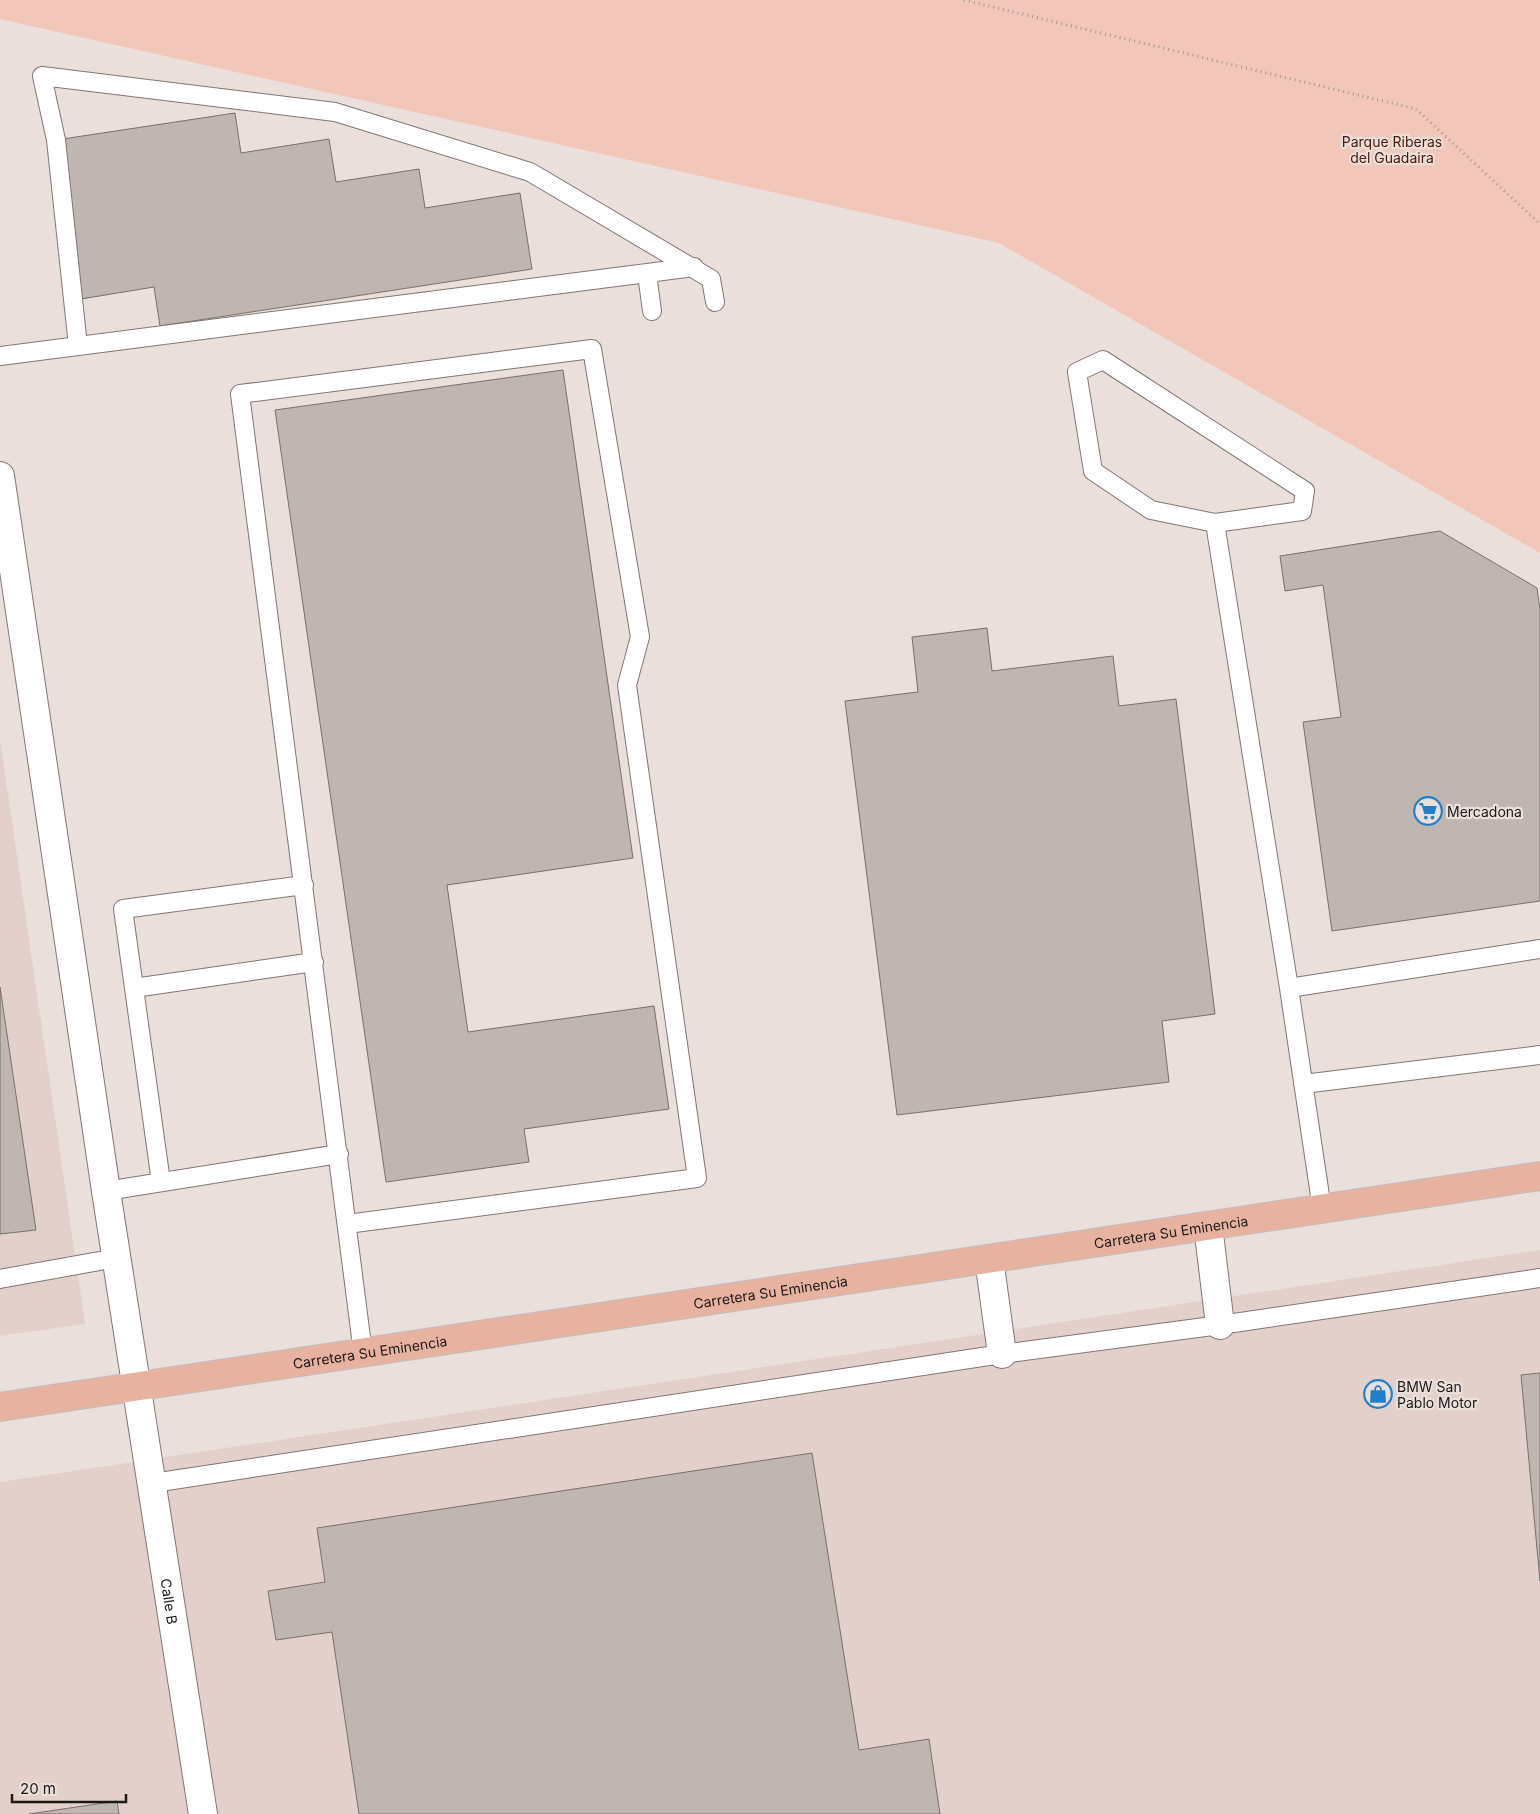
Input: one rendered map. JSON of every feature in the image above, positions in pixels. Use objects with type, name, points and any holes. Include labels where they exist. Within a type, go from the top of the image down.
[{"type":"main road","name":"Carretera Su Eminencia","points":[[0,1407],[1540,1176]]},
{"type":"street","name":"Calle B","points":[[0,476],[116,1258],[153,1483],[203,1814]]},
{"type":"street","points":[[1208,1226],[1220,1325]]},
{"type":"street","points":[[989,1259],[1002,1354]]},
{"type":"lane","points":[[78,346],[56,140],[42,76],[335,112],[530,172],[694,267],[711,279],[715,302]]},
{"type":"lane","points":[[0,356],[694,267]]},
{"type":"lane","points":[[647,274],[652,311]]},
{"type":"lane","points":[[347,1224],[697,1178],[627,685],[640,637],[592,349],[240,394],[339,1154],[347,1224],[363,1353]]},
{"type":"lane","points":[[1103,360],[1306,491],[1302,511],[1215,523],[1151,510],[1093,471],[1077,372],[1103,360]]},
{"type":"lane","points":[[1215,523],[1322,1209]]},
{"type":"lane","points":[[161,1182],[123,909],[304,884]]},
{"type":"lane","points":[[1289,988],[1540,949]]},
{"type":"lane","points":[[134,988],[314,962]]},
{"type":"lane","points":[[1303,1084],[1540,1055]]},
{"type":"lane","points":[[106,1191],[339,1154]]},
{"type":"lane","points":[[0,1279],[116,1258]]},
{"type":"lane","points":[[153,1483],[1002,1354],[1220,1325],[1540,1278]]},
{"type":"path","points":[[964,0],[1416,109],[1540,224]]},
{"type":"shaded area","points":[[0,739],[85,1324],[0,1336]]},
{"type":"shaded area","points":[[1540,1250],[1540,1814],[0,1814],[0,1482]]},
{"type":"green space","name":"Parque Riberas del Guadaira","points":[[0,0],[1540,0],[1540,553],[999,243],[0,19]]},
{"type":"building","points":[[235,113],[241,153],[329,139],[336,182],[419,169],[425,208],[520,193],[532,269],[160,326],[154,287],[81,299],[56,140]]},
{"type":"building","points":[[563,370],[633,858],[447,885],[468,1032],[654,1006],[669,1109],[524,1129],[529,1162],[386,1182],[275,410]]},
{"type":"building","name":"Mercadona","points":[[1440,531],[1537,588],[1540,609],[1540,901],[1332,931],[1303,722],[1341,717],[1323,585],[1285,591],[1280,556]]},
{"type":"building","points":[[987,628],[992,671],[1113,656],[1119,706],[1176,699],[1215,1014],[1162,1021],[1169,1082],[897,1115],[845,701],[918,692],[912,637]]},
{"type":"building","points":[[0,987],[36,1230],[0,1234]]},
{"type":"building","points":[[1540,1373],[1540,1581],[1521,1375]]},
{"type":"building","points":[[812,1453],[859,1750],[929,1739],[940,1814],[359,1814],[332,1632],[276,1640],[268,1591],[325,1582],[317,1528]]},
{"type":"building","points":[[117,1801],[119,1814],[29,1814]]},
{"type":"place","name":"Mercadona","points":[[1428,811]]},
{"type":"place","name":"BMW San Pablo Motor","points":[[1378,1394]]}]
